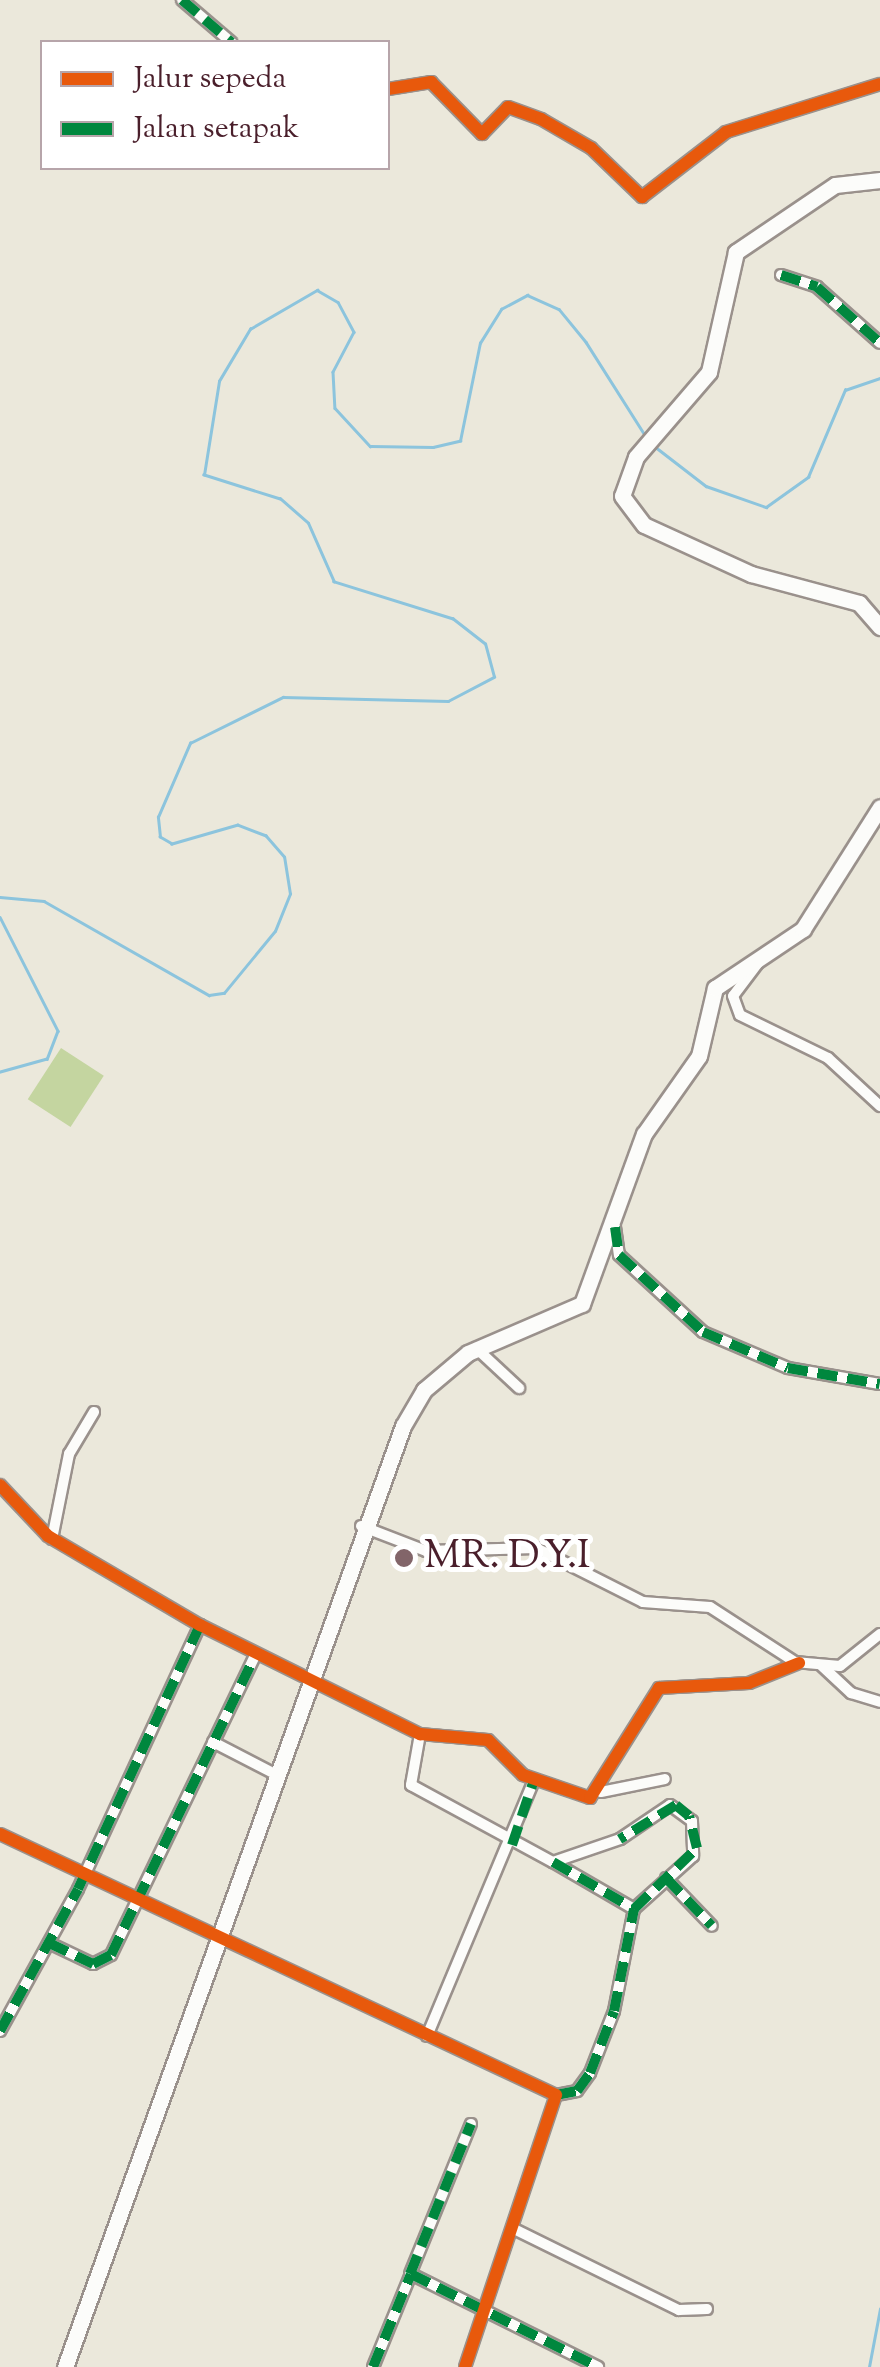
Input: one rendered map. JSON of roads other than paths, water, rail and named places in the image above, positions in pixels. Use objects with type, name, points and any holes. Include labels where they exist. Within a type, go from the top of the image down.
[{"type":"main road","points":[[880,180],[834,185],[742,244],[727,271],[709,372],[674,422],[636,456],[622,496],[634,518],[751,574],[859,604],[880,627]]},
{"type":"main road","points":[[65,2367],[360,1526],[424,1390],[476,1348],[578,1309],[615,1227],[644,1134],[699,1056],[714,988],[758,963],[803,929],[880,807]]},
{"type":"street","points":[[182,0],[229,40]]},
{"type":"street","points":[[390,89],[431,82],[482,134],[508,107],[541,119],[591,148],[642,198],[726,132],[880,84]]},
{"type":"street","points":[[781,276],[817,286],[880,343]]},
{"type":"street","points":[[758,963],[733,996],[740,1016],[828,1058],[880,1106]]},
{"type":"street","points":[[615,1227],[620,1254],[703,1332],[788,1368],[880,1384]]},
{"type":"street","points":[[476,1348],[519,1388]]},
{"type":"street","points":[[52,1539],[69,1454],[94,1412]]},
{"type":"street","points":[[0,1485],[52,1539],[200,1625],[420,1734],[488,1740],[534,1780],[601,1792],[666,1779]]},
{"type":"street","points":[[360,1526],[426,1551],[536,1548],[642,1602],[710,1606],[799,1662]]},
{"type":"street","points":[[0,2031],[84,1874],[200,1625]]},
{"type":"street","points":[[601,1792],[620,1741],[659,1688],[749,1683],[799,1662],[846,1663],[880,1634]]},
{"type":"street","points":[[49,1943],[100,1964],[256,1654]]},
{"type":"street","points":[[818,1662],[851,1693],[880,1702]]},
{"type":"street","points":[[420,1734],[412,1786],[512,1845],[553,1862],[634,1909]]},
{"type":"street","points":[[213,1742],[276,1774]]},
{"type":"street","points":[[427,2036],[512,1845],[534,1780]]},
{"type":"street","points":[[0,1834],[556,2096],[577,2091],[590,2073],[614,2011],[634,1909],[696,1848],[689,1816],[676,1805],[553,1862]]},
{"type":"street","points":[[666,1878],[712,1926]]},
{"type":"street","points":[[465,2367],[556,2096]]},
{"type":"street","points":[[374,2367],[471,2124]]},
{"type":"street","points":[[512,2228],[679,2310],[707,2309]]},
{"type":"street","points":[[410,2274],[598,2367]]},
{"type":"waterway","points":[[0,897],[44,901],[209,995],[224,993],[275,931],[290,894],[284,857],[266,836],[238,825],[172,844],[160,837],[158,817],[190,743],[283,697],[448,701],[494,677],[485,644],[453,619],[334,582],[308,523],[280,499],[204,475],[219,381],[250,329],[317,290],[338,302],[354,332],[333,372],[335,408],[370,446],[433,447],[460,441],[480,343],[501,309],[527,295],[559,309],[586,342],[645,435]]},
{"type":"waterway","points":[[653,445],[706,486],[766,507],[808,477],[845,390],[880,378]]},
{"type":"waterway","points":[[0,917],[58,1031],[47,1059],[0,1072]]},
{"type":"waterway","points":[[869,2367],[880,2309]]},
{"type":"place","name":"MR. D.Y.I","points":[[404,1558]]}]
